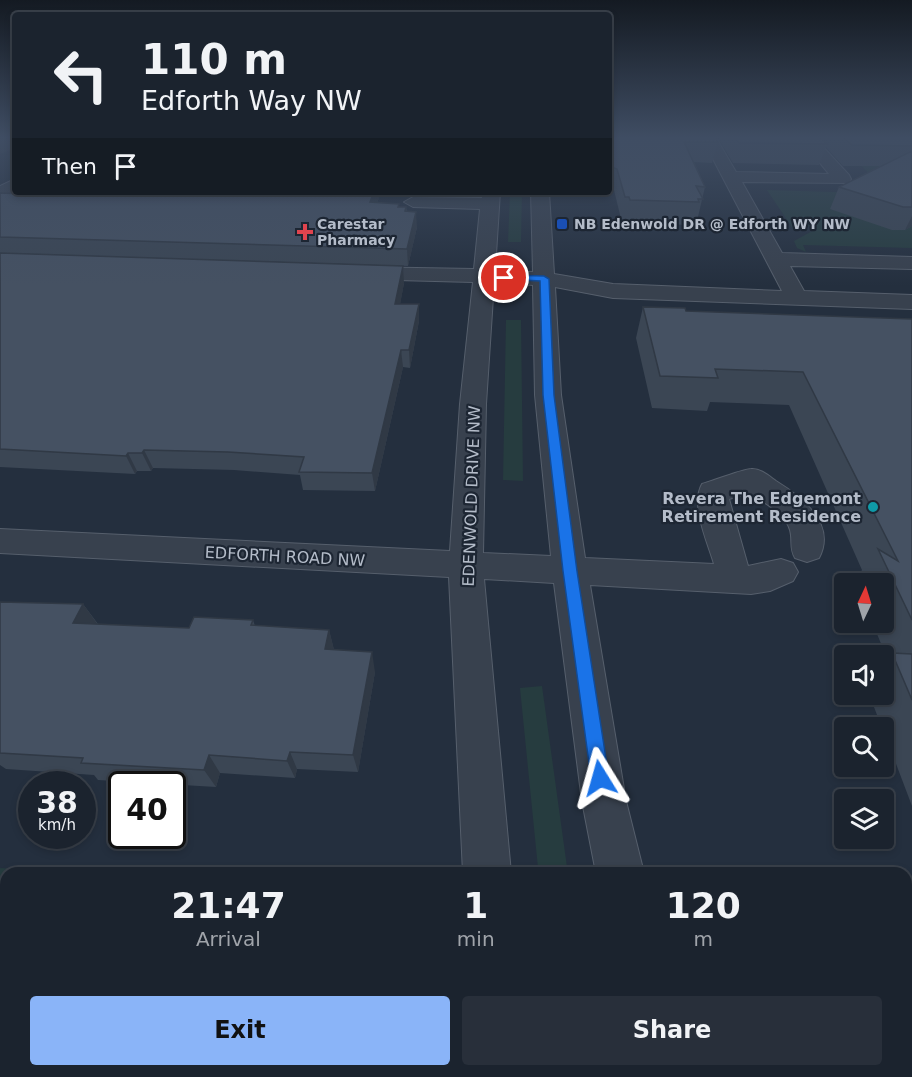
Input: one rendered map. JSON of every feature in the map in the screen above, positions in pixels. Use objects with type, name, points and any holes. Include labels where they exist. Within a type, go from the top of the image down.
[{"type":"street","points":[[735,186],[792,288]]},
{"type":"street","points":[[540,195],[548,395],[570,571],[604,801],[619,867]]},
{"type":"street","points":[[413,201],[491,198]]},
{"type":"street","name":"EDENWOLD DRIVE NW","points":[[487,867],[466,565],[473,404],[491,198]]},
{"type":"street","points":[[774,259],[912,263]]},
{"type":"street","points":[[342,273],[544,279],[583,282],[612,291],[792,288],[912,302]]},
{"type":"street","points":[[735,579],[716,515],[713,492],[741,485],[752,479],[801,516],[810,540],[807,549]]},
{"type":"street","name":"EDFORTH ROAD NW","points":[[0,541],[735,579],[770,577],[781,572]]},
{"type":"green space","points":[[878,186],[912,186],[912,248],[803,245],[806,252],[797,248],[794,241],[816,229],[802,224],[793,229],[767,190],[868,193]]},
{"type":"green space","points":[[510,195],[522,195],[521,242],[508,242]]},
{"type":"green space","points":[[506,320],[521,320],[523,481],[503,480]]},
{"type":"green space","points":[[542,686],[567,867],[538,867],[520,688]]},
{"type":"building","points":[[622,186],[696,186],[703,199],[698,199],[699,202],[630,200],[629,197],[625,197]]},
{"type":"building","points":[[912,186],[912,207],[903,207],[839,187]]},
{"type":"building","points":[[0,193],[12,195],[373,195],[370,202],[399,204],[398,207],[406,207],[405,211],[416,212],[407,249],[0,237]]},
{"type":"building","points":[[0,253],[403,266],[395,304],[419,304],[409,350],[401,350],[372,473],[299,472],[304,457],[228,452],[144,450],[142,453],[128,453],[126,456],[0,449]]},
{"type":"building","name":"Revera The Edgemont Retirement Residence","points":[[643,307],[685,308],[686,311],[912,319],[912,620],[894,582],[894,573],[889,573],[878,549],[898,561],[803,372],[715,369],[718,378],[660,376]]},
{"type":"building","points":[[0,602],[83,604],[73,623],[189,628],[194,617],[253,620],[251,625],[329,630],[325,649],[372,652],[353,755],[290,752],[287,761],[209,755],[204,770],[81,763],[83,758],[0,753]]},
{"type":"building","points":[[894,653],[912,654],[912,700],[894,658]]},
{"type":"place","name":"NB Edenwold DR @ Edforth WY NW","points":[[562,224]]},
{"type":"place","name":"Carestar Pharmacy","points":[[305,232]]},
{"type":"place","name":"Revera The Edgemont Retirement Residence","points":[[873,507]]},
{"type":"route","points":[[504,278],[544,279],[548,395],[570,571],[600,778]]}]
